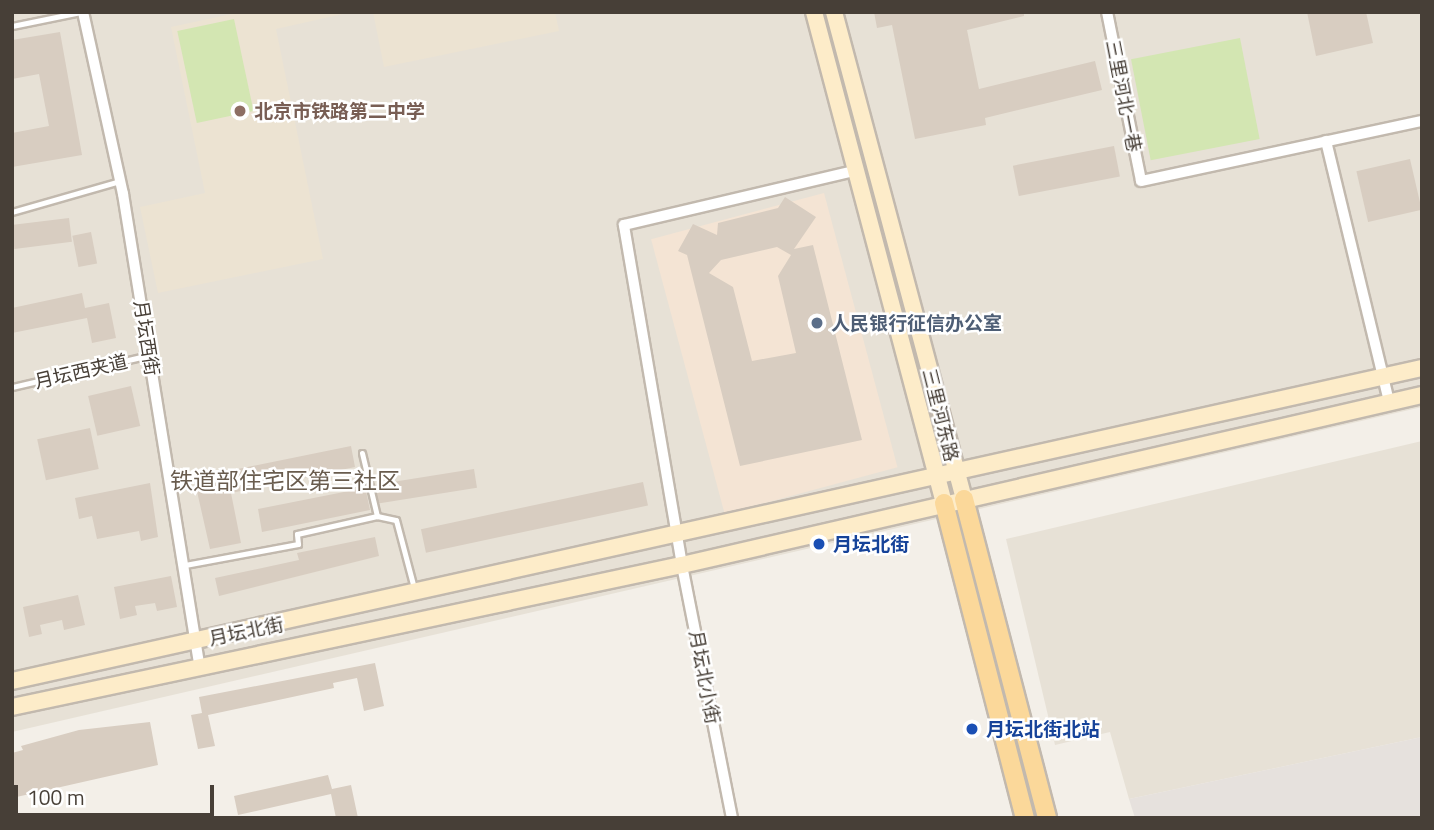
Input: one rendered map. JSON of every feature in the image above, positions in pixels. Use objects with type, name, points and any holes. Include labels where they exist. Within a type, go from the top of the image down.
[{"type":"main road","name":"三里河东路","points":[[814,12],[854,171],[938,477],[1025,818]]},
{"type":"main road","name":"三里河东路","points":[[834,12],[1047,818]]},
{"type":"main road","name":"月坛北街","points":[[12,681],[678,537],[1422,368]]},
{"type":"main road","name":"月坛北街","points":[[12,707],[682,565],[1422,395]]},
{"type":"street","name":"月坛西街","points":[[82,12],[121,181],[200,667]]},
{"type":"street","name":"三里河北一巷","points":[[1107,12],[1141,181],[1326,141]]},
{"type":"street","points":[[1389,402],[1326,141],[1422,121]]},
{"type":"street","name":"月坛北小街","points":[[732,818],[682,565],[624,225],[854,171]]},
{"type":"lane","points":[[12,26],[82,12]]},
{"type":"lane","points":[[12,212],[121,181]]},
{"type":"lane","name":"月坛西夹道","points":[[12,387],[150,355]]},
{"type":"lane","points":[[362,453],[377,516]]},
{"type":"lane","points":[[185,565],[298,544],[297,534],[377,516],[396,520],[417,594]]},
{"type":"shaded area","points":[[12,12],[1422,12],[1422,407],[12,732]]},
{"type":"shaded area","name":"北京市铁路第二中学","points":[[241,12],[352,12],[276,29],[323,259],[158,293],[140,207],[205,193],[171,27]]},
{"type":"shaded area","name":"北京市铁路第二中学","points":[[373,12],[555,12],[559,31],[384,67]]},
{"type":"shaded area","points":[[824,193],[898,467],[725,514],[651,239]]},
{"type":"shaded area","points":[[1422,441],[1422,737],[1129,799],[1110,732],[1055,745],[1006,539]]},
{"type":"shaded area","points":[[1422,737],[1422,818],[1135,818],[1129,799]]},
{"type":"green space","points":[[234,19],[254,111],[197,123],[177,31]]},
{"type":"green space","points":[[1240,38],[1260,139],[1151,160],[1131,59]]},
{"type":"building","points":[[874,12],[1024,12],[1024,16],[967,30],[979,89],[1095,61],[1102,90],[985,118],[986,125],[915,139],[892,25],[877,28]]},
{"type":"building","points":[[1307,12],[1366,12],[1373,43],[1316,56]]},
{"type":"building","points":[[60,32],[82,155],[12,167],[12,133],[49,126],[39,74],[12,79],[12,40]]},
{"type":"building","points":[[1114,146],[1120,176],[1019,196],[1013,166]]},
{"type":"building","points":[[1410,159],[1422,210],[1368,222],[1356,171]]},
{"type":"building","points":[[785,197],[816,217],[794,249],[813,245],[862,440],[740,466],[687,255],[678,251],[693,224],[717,235],[718,223],[778,208]],"holes":[[[777,247],[791,255],[778,276],[796,353],[752,361],[733,287],[709,273],[721,260]]]},
{"type":"building","points":[[69,218],[72,242],[14,249],[12,225]]},
{"type":"building","points":[[91,232],[97,263],[78,267],[72,236]]},
{"type":"building","points":[[82,293],[85,308],[109,303],[116,338],[92,343],[87,318],[12,333],[12,308]]},
{"type":"building","points":[[131,386],[140,426],[97,436],[88,396]]},
{"type":"building","points":[[90,428],[99,469],[46,480],[37,439]]},
{"type":"building","points":[[351,446],[355,467],[231,493],[241,543],[210,549],[194,478]]},
{"type":"building","points":[[474,469],[477,488],[378,503],[375,485]]},
{"type":"building","points":[[643,482],[648,505],[426,553],[421,529]]},
{"type":"building","points":[[150,483],[158,537],[141,541],[139,531],[97,539],[92,516],[79,519],[75,498]]},
{"type":"building","points":[[359,489],[366,491],[370,510],[262,532],[258,509]]},
{"type":"building","points":[[375,537],[379,556],[219,596],[215,578],[299,560],[297,553]]},
{"type":"building","points":[[171,576],[177,607],[157,611],[155,603],[135,606],[137,615],[120,619],[114,587]]},
{"type":"building","points":[[78,595],[85,625],[64,630],[62,620],[40,625],[42,634],[29,637],[23,607]]},
{"type":"building","points":[[375,663],[384,706],[364,711],[357,678],[333,683],[334,688],[208,715],[215,746],[198,749],[191,715],[202,713],[199,697]]},
{"type":"building","points":[[150,722],[158,765],[12,798],[12,753],[23,750],[21,746],[79,730]]},
{"type":"building","points":[[328,775],[332,789],[351,785],[358,818],[336,818],[331,794],[238,815],[234,796]]},
{"type":"place","name":"北京市铁路第二中学","points":[[240,111]]},
{"type":"place","name":"人民银行征信办公室","points":[[817,323]]},
{"type":"place","name":"月坛北街","points":[[819,544]]},
{"type":"place","name":"月坛北街北站","points":[[972,729]]},
{"type":"district","name":"铁道部住宅区第三社区","points":[[285,481]]}]
